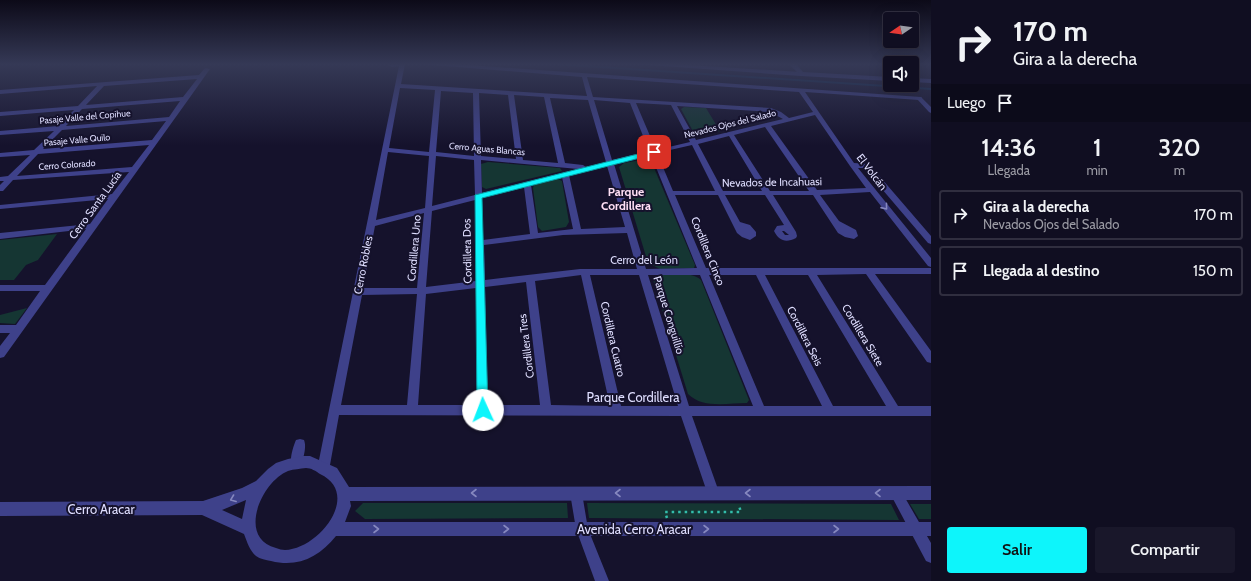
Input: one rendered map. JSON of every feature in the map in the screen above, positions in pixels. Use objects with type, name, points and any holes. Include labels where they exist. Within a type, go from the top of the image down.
[{"type":"street","points":[[0,92],[13,91]]},
{"type":"street","points":[[0,189],[96,91]]},
{"type":"street","name":"Cerro Santa Lucía","points":[[0,354],[192,91]]},
{"type":"street","name":"Cerro Robles","points":[[324,465],[397,91]]},
{"type":"street","name":"Cordillera Uno","points":[[412,410],[438,91]]},
{"type":"street","name":"Cordillera Dos","points":[[476,91],[483,410]]},
{"type":"street","points":[[478,91],[771,110],[779,113],[787,119]]},
{"type":"street","name":"Parque Conguillío","points":[[588,91],[685,411],[713,492]]},
{"type":"street","name":"El Volcán","points":[[801,91],[852,165],[931,264]]},
{"type":"street","points":[[828,91],[931,98]]},
{"type":"street","points":[[511,93],[520,161]]},
{"type":"street","points":[[547,96],[562,165]]},
{"type":"street","points":[[919,98],[931,111]]},
{"type":"street","points":[[0,114],[186,99]]},
{"type":"street","name":"Cordillera Cinco","points":[[632,101],[672,193],[703,272],[762,411]]},
{"type":"street","points":[[673,104],[737,224]]},
{"type":"street","name":"Nevados Ojos del Salado","points":[[371,224],[693,142],[816,113]]},
{"type":"street","name":"Pasaje Valle del Copihue","points":[[0,133],[171,119]]},
{"type":"street","points":[[766,124],[836,223]]},
{"type":"street","points":[[730,133],[792,232]]},
{"type":"street","name":"Pasaje Valle Quilo","points":[[0,155],[155,142]]},
{"type":"street","name":"Cerro Aguas Blancas","points":[[385,150],[579,166],[586,169]]},
{"type":"street","name":"El Volcán","points":[[852,165],[866,166],[931,241]]},
{"type":"street","name":"Cerro Colorado","points":[[0,179],[135,169]]},
{"type":"street","points":[[565,174],[577,231]]},
{"type":"street","points":[[527,184],[534,236]]},
{"type":"street","name":"Nevados de Incahuasi","points":[[672,193],[814,193],[871,190]]},
{"type":"street","points":[[0,207],[115,196]]},
{"type":"street","points":[[0,236],[93,226]]},
{"type":"street","points":[[479,243],[577,231],[631,230]]},
{"type":"street","name":"Cordillera Seis","points":[[759,271],[830,411]]},
{"type":"street","name":"Cordillera Siete","points":[[810,271],[895,411]]},
{"type":"street","points":[[868,271],[931,359]]},
{"type":"street","name":"Cerro del León","points":[[358,292],[422,291],[585,272],[931,271]]},
{"type":"street","name":"Cordillera Cuatro","points":[[585,272],[617,411]]},
{"type":"street","name":"Cordillera Tres","points":[[530,278],[546,411]]},
{"type":"street","points":[[0,288],[48,288]]},
{"type":"street","points":[[0,329],[18,329]]},
{"type":"street","name":"Parque Cordillera","points":[[334,410],[931,411]]},
{"type":"street","points":[[296,463],[300,444]]},
{"type":"street","points":[[310,462],[324,465],[334,472],[342,484],[344,494],[343,513],[336,529],[325,543],[309,554],[292,559],[275,558],[262,551],[252,539],[248,523],[250,507],[262,485],[282,468],[296,463],[310,462]]},
{"type":"street","name":"Cerro Aracar","points":[[0,509],[203,508],[240,496],[262,485]]},
{"type":"street","points":[[344,494],[713,492],[931,493]]},
{"type":"street","points":[[576,493],[582,528],[602,581]]},
{"type":"street","points":[[896,493],[931,556]]},
{"type":"street","name":"Cerro Aracar","points":[[203,508],[250,530]]},
{"type":"street","name":"Avenida Cerro Aracar","points":[[336,529],[931,529]]},
{"type":"path","points":[[669,529],[665,512],[741,512],[734,493]]},
{"type":"green space","points":[[684,107],[706,108],[720,131],[700,136],[695,135],[681,109]]},
{"type":"green space","points":[[646,159],[652,163],[695,265],[694,268],[660,269],[648,263],[619,167],[624,163]]},
{"type":"green space","points":[[488,162],[560,168],[562,171],[486,189],[482,187],[481,164]]},
{"type":"green space","points":[[558,179],[562,181],[569,222],[566,227],[542,231],[538,227],[533,188],[534,185]]},
{"type":"green space","points":[[57,234],[38,260],[26,265],[14,280],[0,280],[0,240]]},
{"type":"green space","points":[[687,274],[701,280],[749,400],[747,403],[716,404],[701,402],[688,394],[653,280],[654,277],[660,275]]},
{"type":"green space","points":[[27,308],[15,324],[0,323],[0,315]]},
{"type":"green space","points":[[363,503],[567,503],[568,518],[365,519],[355,511]]},
{"type":"green space","points":[[587,503],[891,504],[899,520],[589,518]]},
{"type":"green space","points":[[910,504],[931,504],[931,519],[919,519]]},
{"type":"district","name":"Parque Cordillera","points":[[626,199]]},
{"type":"route","points":[[483,410],[478,197],[654,152]]}]
